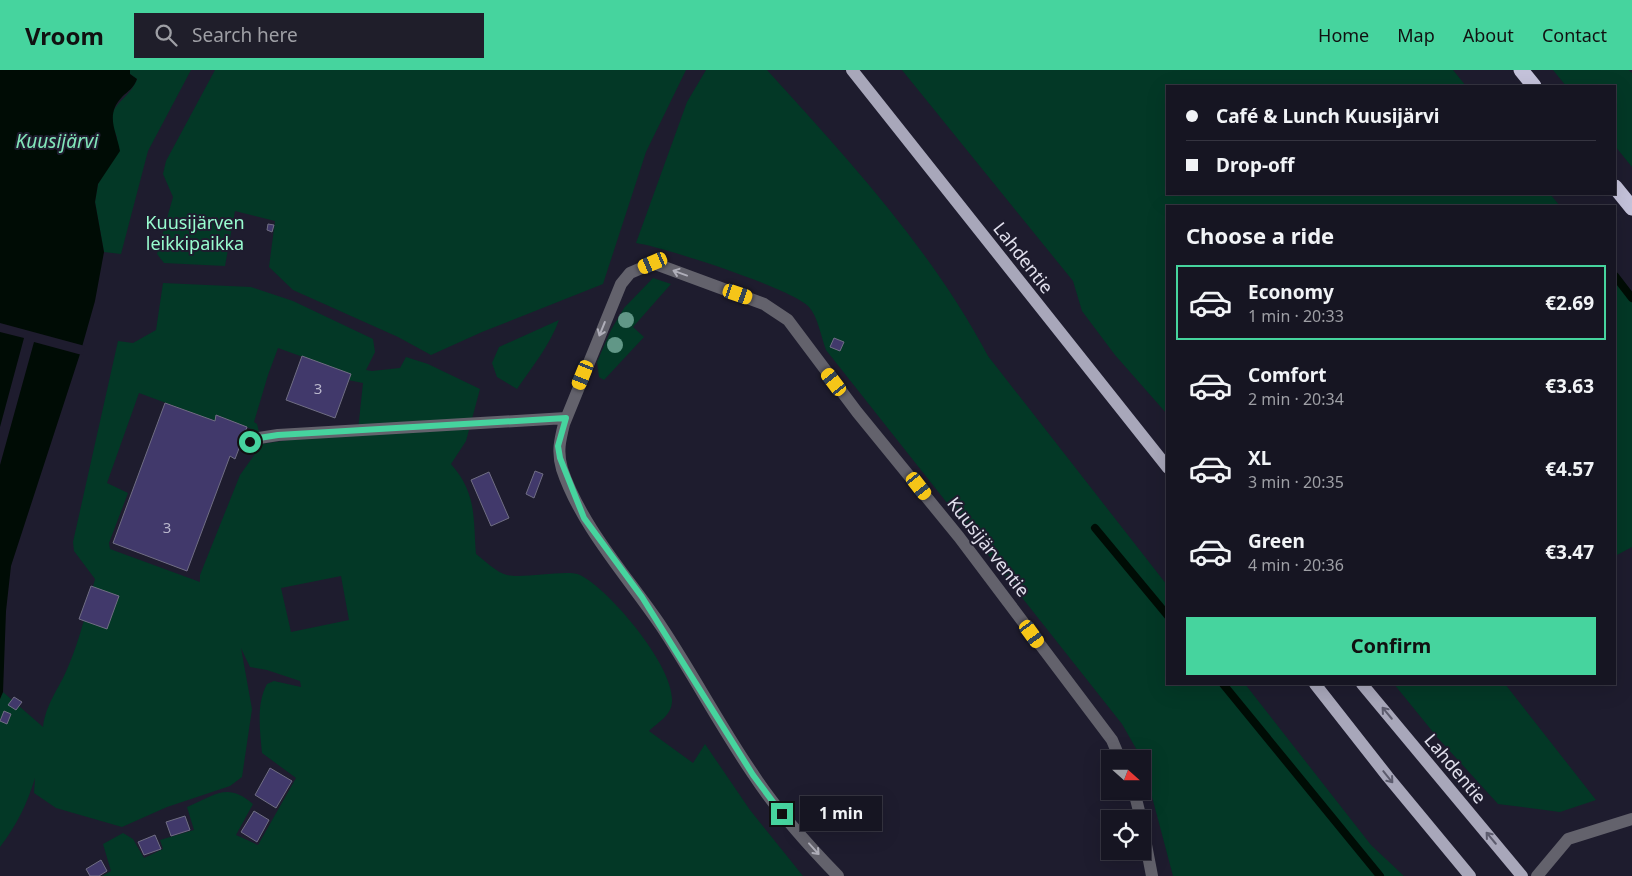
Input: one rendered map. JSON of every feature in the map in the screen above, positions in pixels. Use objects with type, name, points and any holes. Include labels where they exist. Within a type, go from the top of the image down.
[{"type":"highway","points":[[1521,70],[1533,85]]},
{"type":"highway","points":[[1616,188],[1632,208]]},
{"type":"main road","name":"Lahdentie","points":[[852,70],[1166,465]]},
{"type":"main road","points":[[1316,685],[1388,778],[1470,876]]},
{"type":"main road","name":"Lahdentie","points":[[1363,685],[1522,876]]},
{"type":"lane","name":"Kuusijärventie","points":[[838,876],[782,814],[753,775],[671,641],[632,583],[584,518],[560,458],[558,446],[565,421],[616,294],[630,273],[653,263],[764,304],[788,320],[857,412],[919,486],[1011,605],[1112,740],[1116,750]]},
{"type":"lane","points":[[250,442],[259,438],[278,435],[565,421]]},
{"type":"lane","points":[[1537,876],[1568,838],[1632,819]]},
{"type":"lane","points":[[1149,860],[1152,876]]},
{"type":"green space","points":[[130,70],[191,70],[148,151],[121,254],[104,252],[95,202],[98,184],[106,170],[117,137],[112,117],[114,110],[128,94],[137,79],[130,74]]},
{"type":"green space","name":"Kuusijärven leikkipaikka","points":[[215,70],[686,70],[646,152],[603,284],[482,332],[431,355],[398,337],[293,290],[269,267],[275,221],[235,211],[225,266],[164,263],[157,254],[173,197],[163,174],[166,161]]},
{"type":"green space","points":[[706,70],[767,70],[857,171],[915,242],[966,317],[988,356],[1166,584],[1166,685],[1246,685],[1371,845],[1404,876],[1173,876],[1151,793],[1151,750],[1137,750],[1122,724],[826,350],[817,322],[809,307],[798,299],[755,280],[699,260],[636,243],[687,102]]},
{"type":"green space","points":[[902,70],[1453,70],[1465,85],[1166,85],[1166,195],[1551,195],[1559,205],[1166,205],[1166,413],[1115,355],[1082,311],[1073,281]]},
{"type":"green space","points":[[1553,70],[1629,70],[1632,73],[1632,167],[1616,147],[1616,85],[1565,85]]},
{"type":"green space","points":[[1616,277],[1632,298],[1632,547],[1616,555]]},
{"type":"green space","points":[[653,278],[671,284],[633,327],[644,337],[604,380],[599,377],[597,362],[611,330],[624,308]]},
{"type":"green space","points":[[163,283],[251,287],[293,301],[373,339],[375,352],[366,370],[400,368],[406,357],[428,364],[480,389],[466,441],[451,464],[470,496],[474,517],[476,554],[495,569],[507,575],[574,573],[593,583],[607,596],[652,650],[670,687],[671,707],[664,718],[649,731],[693,763],[705,744],[750,810],[803,876],[102,876],[111,871],[103,844],[123,833],[133,839],[144,858],[163,849],[160,840],[194,830],[187,807],[221,793],[236,794],[253,804],[236,835],[258,845],[296,778],[262,753],[260,736],[261,700],[267,684],[274,681],[301,687],[300,681],[267,670],[250,667],[241,648],[252,709],[242,777],[230,786],[167,807],[122,827],[56,808],[34,793],[35,778],[21,814],[12,831],[0,847],[0,699],[3,692],[43,727],[50,703],[76,646],[95,579],[74,551],[73,542],[118,341],[133,343],[156,330]],"holes":[[[278,348],[350,374],[348,380],[363,383],[358,430],[262,444],[240,475],[200,575],[200,582],[110,549],[109,543],[128,493],[107,483],[139,393],[215,421],[217,415],[259,432],[257,424],[254,422]],[[341,576],[349,620],[291,632],[281,588]]]},
{"type":"green space","points":[[559,320],[546,347],[517,389],[497,377],[492,363],[499,347]]},
{"type":"green space","points":[[1395,685],[1506,685],[1596,800],[1560,812],[1498,804],[1437,737]]},
{"type":"water","name":"Kuusijärvi","points":[[0,70],[130,70],[130,74],[137,79],[133,87],[122,97],[114,110],[113,123],[120,151],[98,184],[95,202],[104,252],[95,301],[80,354],[11,566],[6,611],[3,692],[0,699]]},
{"type":"pier","points":[[0,323],[85,346],[82,355],[34,342],[0,465],[0,427],[24,338],[0,332]]},
{"type":"building","points":[[268,224],[274,225],[272,232],[267,230]]},
{"type":"building","points":[[834,338],[844,342],[840,351],[830,347]]},
{"type":"building","points":[[302,356],[351,374],[335,418],[286,400]]},
{"type":"building","points":[[165,403],[215,421],[216,415],[247,427],[235,459],[230,456],[187,571],[113,543]]},
{"type":"building","points":[[535,471],[543,474],[534,498],[526,494]]},
{"type":"building","points":[[489,472],[509,518],[491,526],[471,480]]},
{"type":"building","points":[[91,586],[119,596],[107,629],[79,619]]},
{"type":"building","points":[[14,697],[22,702],[16,710],[8,705]]},
{"type":"building","points":[[4,711],[11,714],[7,724],[0,721]]},
{"type":"building","points":[[270,768],[292,781],[276,808],[255,795]]},
{"type":"building","points":[[254,811],[269,820],[257,842],[241,832]]},
{"type":"building","points":[[185,816],[190,830],[171,836],[166,822]]},
{"type":"building","points":[[155,835],[161,849],[144,855],[138,842]]},
{"type":"building","points":[[101,860],[107,871],[99,876],[90,876],[86,869]]},
{"type":"waterway","points":[[1616,277],[1632,298]]},
{"type":"waterway","points":[[1095,528],[1166,614]]},
{"type":"waterway","points":[[1224,685],[1380,876]]},
{"type":"route","points":[[250,442],[259,438],[278,435],[555,417],[566,418],[558,446],[560,458],[584,518],[642,597],[753,775],[782,814]]}]
